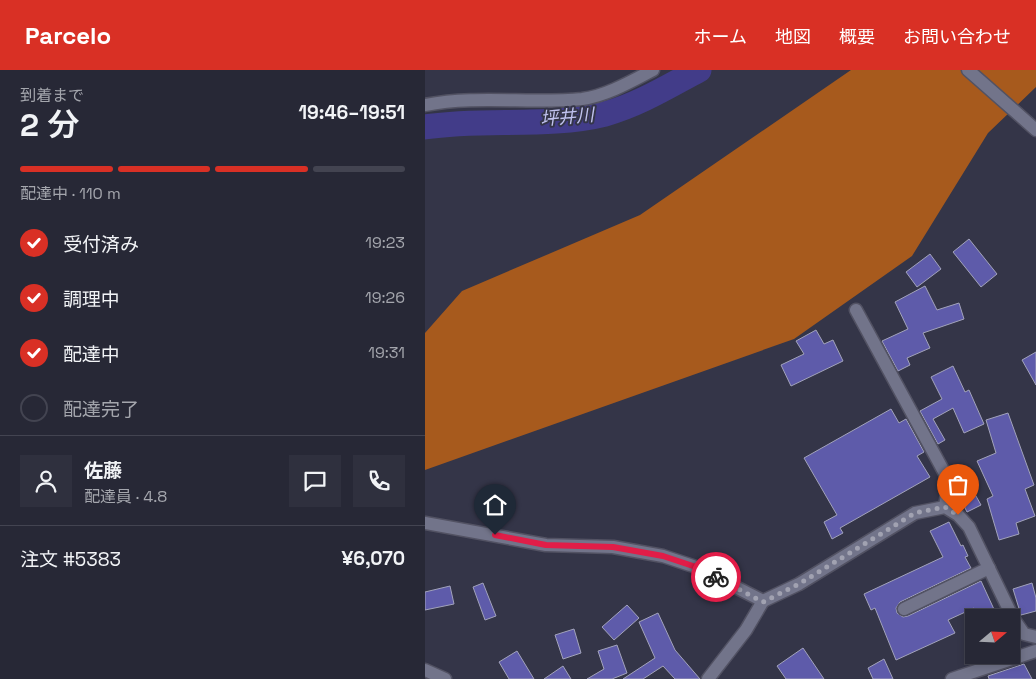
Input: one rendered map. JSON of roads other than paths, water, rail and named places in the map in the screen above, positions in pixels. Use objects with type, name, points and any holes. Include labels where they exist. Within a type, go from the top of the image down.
[{"type":"street","points":[[425,105],[477,99],[584,99],[624,85],[653,70]]},
{"type":"street","points":[[967,70],[1036,130]]},
{"type":"street","points":[[857,310],[949,481],[945,507]]},
{"type":"street","points":[[707,679],[746,630],[763,602],[799,584],[915,513],[945,507],[958,515],[969,527],[1013,618],[1023,634],[1036,637]]},
{"type":"street","points":[[425,523],[546,545],[613,547],[663,556],[696,567],[763,602]]},
{"type":"street","points":[[904,609],[989,568]]},
{"type":"street","points":[[952,679],[1036,650]]},
{"type":"street","points":[[425,670],[445,679]]},
{"type":"waterway","name":"坪井川","points":[[425,127],[447,124],[562,121],[605,114],[665,89],[699,70]]}]
